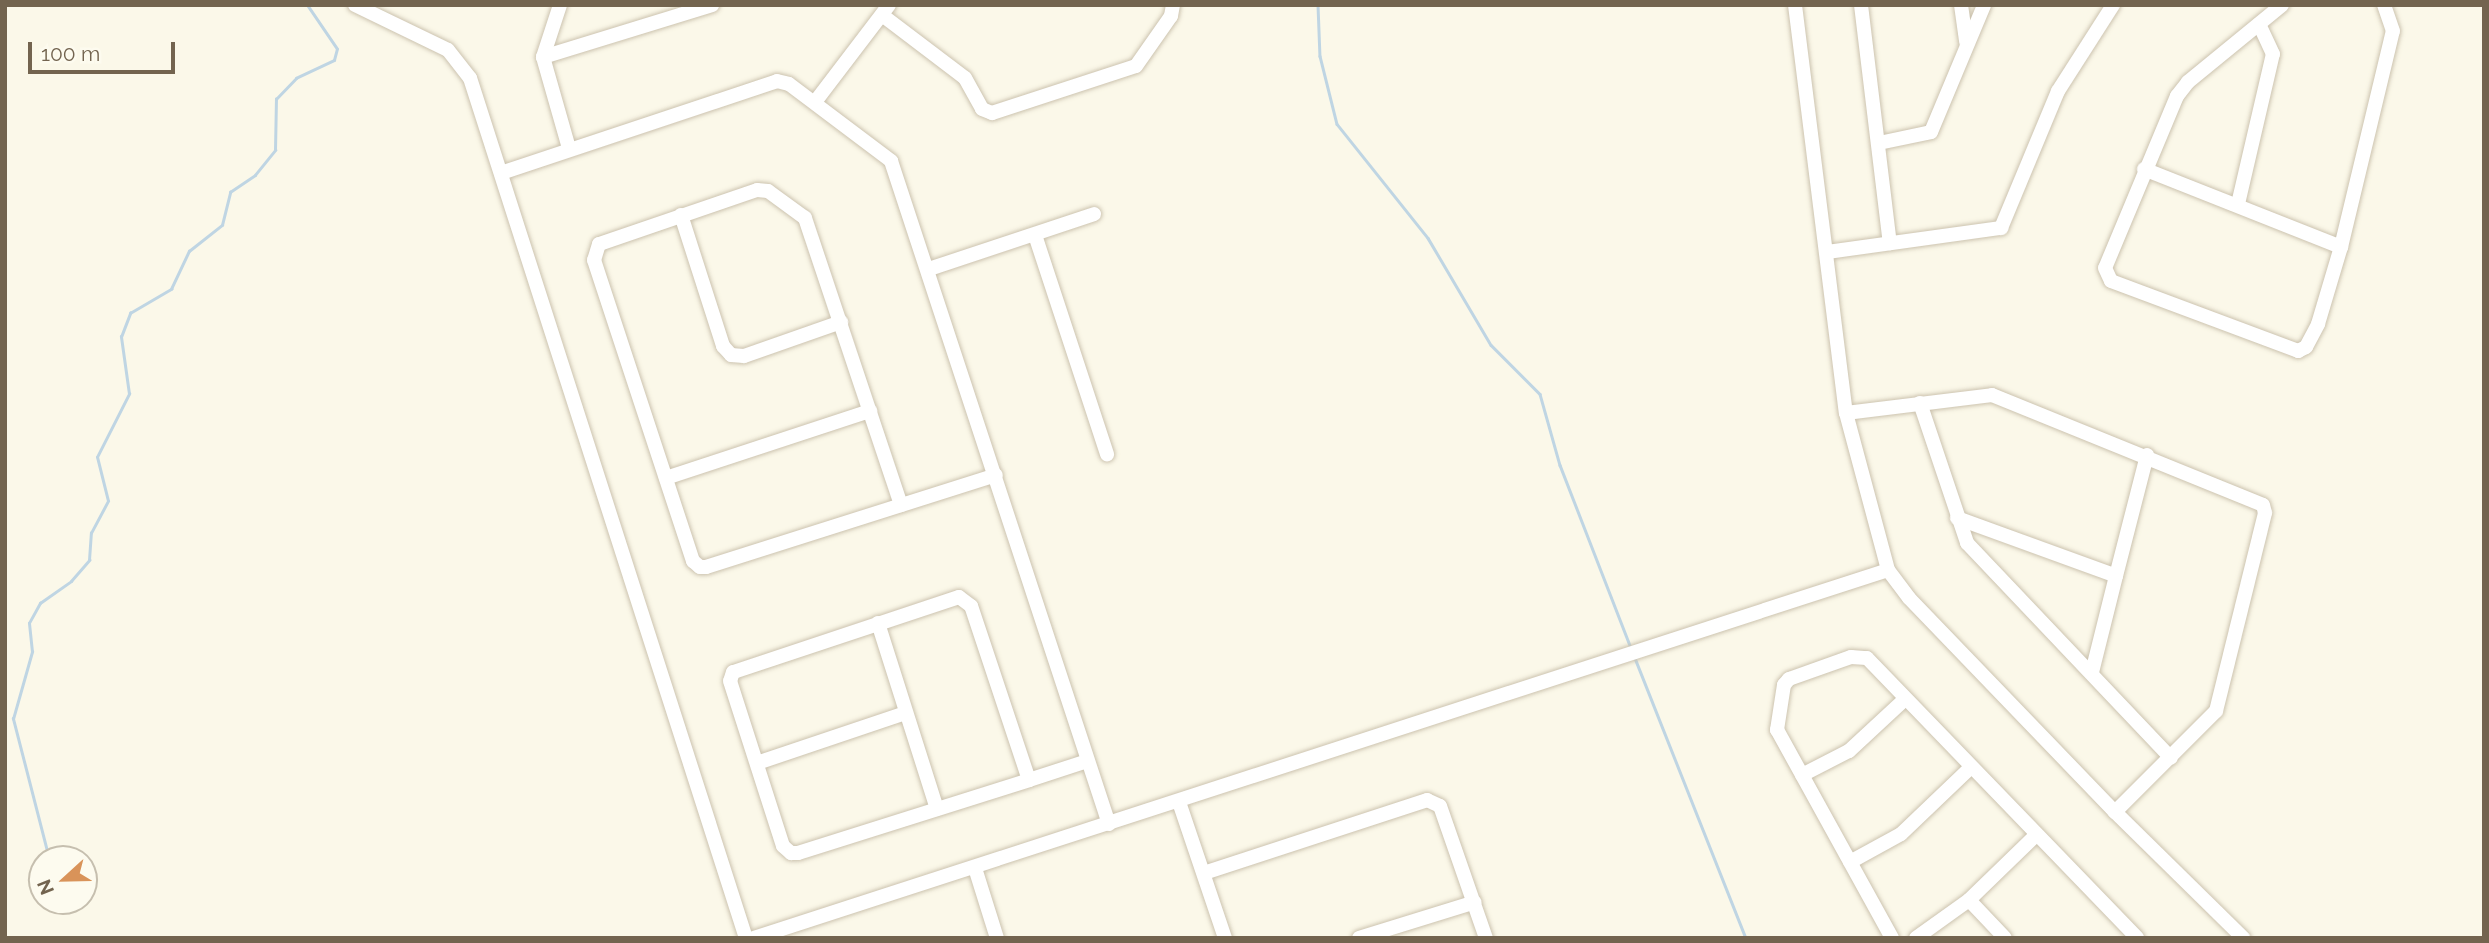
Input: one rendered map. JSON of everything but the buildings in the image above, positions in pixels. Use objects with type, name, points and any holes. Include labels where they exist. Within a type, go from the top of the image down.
[{"type":"street","points":[[355,5],[460,60],[501,173],[746,938]]},
{"type":"street","points":[[560,5],[543,57],[569,148]]},
{"type":"street","points":[[543,57],[712,5]]},
{"type":"street","points":[[815,102],[886,10],[965,78],[982,109],[992,113],[1136,65],[1171,16],[1173,5]]},
{"type":"street","points":[[1795,5],[1846,413],[1888,569],[1909,598],[2115,813],[2243,938]]},
{"type":"street","points":[[1861,5],[1890,243]]},
{"type":"street","points":[[1961,5],[1967,46]]},
{"type":"street","points":[[1879,143],[1931,132],[1984,5]]},
{"type":"street","points":[[1826,252],[1995,232],[2005,224],[2058,91],[2113,5]]},
{"type":"street","points":[[2282,5],[2188,82],[2144,169],[2105,268],[2111,281],[2298,351],[2306,347],[2318,324],[2341,247],[2393,31],[2384,5]]},
{"type":"street","points":[[2238,204],[2273,54],[2259,24]]},
{"type":"street","points":[[501,173],[569,148],[777,81],[815,102],[891,160],[929,269],[1109,824]]},
{"type":"street","points":[[2144,169],[2341,247]]},
{"type":"street","points":[[901,505],[812,227],[768,191],[681,215],[607,240],[594,251],[693,561],[700,567],[901,505],[996,475]]},
{"type":"street","points":[[929,269],[1094,214]]},
{"type":"street","points":[[681,215],[723,346],[731,355],[744,356],[841,322]]},
{"type":"street","points":[[1035,234],[1107,454]]},
{"type":"street","points":[[1846,413],[1992,395],[2258,499],[2265,513],[2216,711],[2115,813]]},
{"type":"street","points":[[1920,403],[1957,518],[1976,555],[2092,672],[2171,758]]},
{"type":"street","points":[[666,478],[870,411]]},
{"type":"street","points":[[2092,672],[2147,455]]},
{"type":"street","points":[[1957,518],[2116,576]]},
{"type":"street","points":[[754,938],[1179,802],[1888,569]]},
{"type":"street","points":[[1030,780],[966,600],[959,597],[733,672],[730,681],[783,846],[791,853],[937,809],[1030,780],[1087,761]]},
{"type":"street","points":[[878,623],[937,809]]},
{"type":"street","points":[[1892,938],[1777,730],[1784,684],[1789,679],[1859,656],[1905,699],[2137,938]]},
{"type":"street","points":[[1802,775],[1849,751],[1905,699]]},
{"type":"street","points":[[757,763],[906,713]]},
{"type":"street","points":[[1850,862],[1907,829],[1971,767]]},
{"type":"street","points":[[1204,873],[1427,800],[1440,806],[1486,938]]},
{"type":"street","points":[[1179,802],[1225,938]]},
{"type":"street","points":[[1916,938],[1969,900],[2036,835]]},
{"type":"street","points":[[975,868],[997,938]]},
{"type":"street","points":[[1969,900],[2005,938]]},
{"type":"street","points":[[1359,938],[1475,902]]},
{"type":"waterway","points":[[45,845],[13,719],[32,652],[29,623],[40,603],[71,581],[89,560],[91,533],[108,501],[97,457],[129,394],[121,337],[130,313],[171,289],[189,251],[222,225],[230,192],[255,175],[275,150],[276,99],[296,78],[334,60],[337,49],[307,5]]},
{"type":"waterway","points":[[1318,5],[1320,56],[1337,124],[1428,238],[1491,345],[1540,394],[1560,465],[1631,648]]},
{"type":"waterway","points":[[1635,658],[1746,938]]}]
